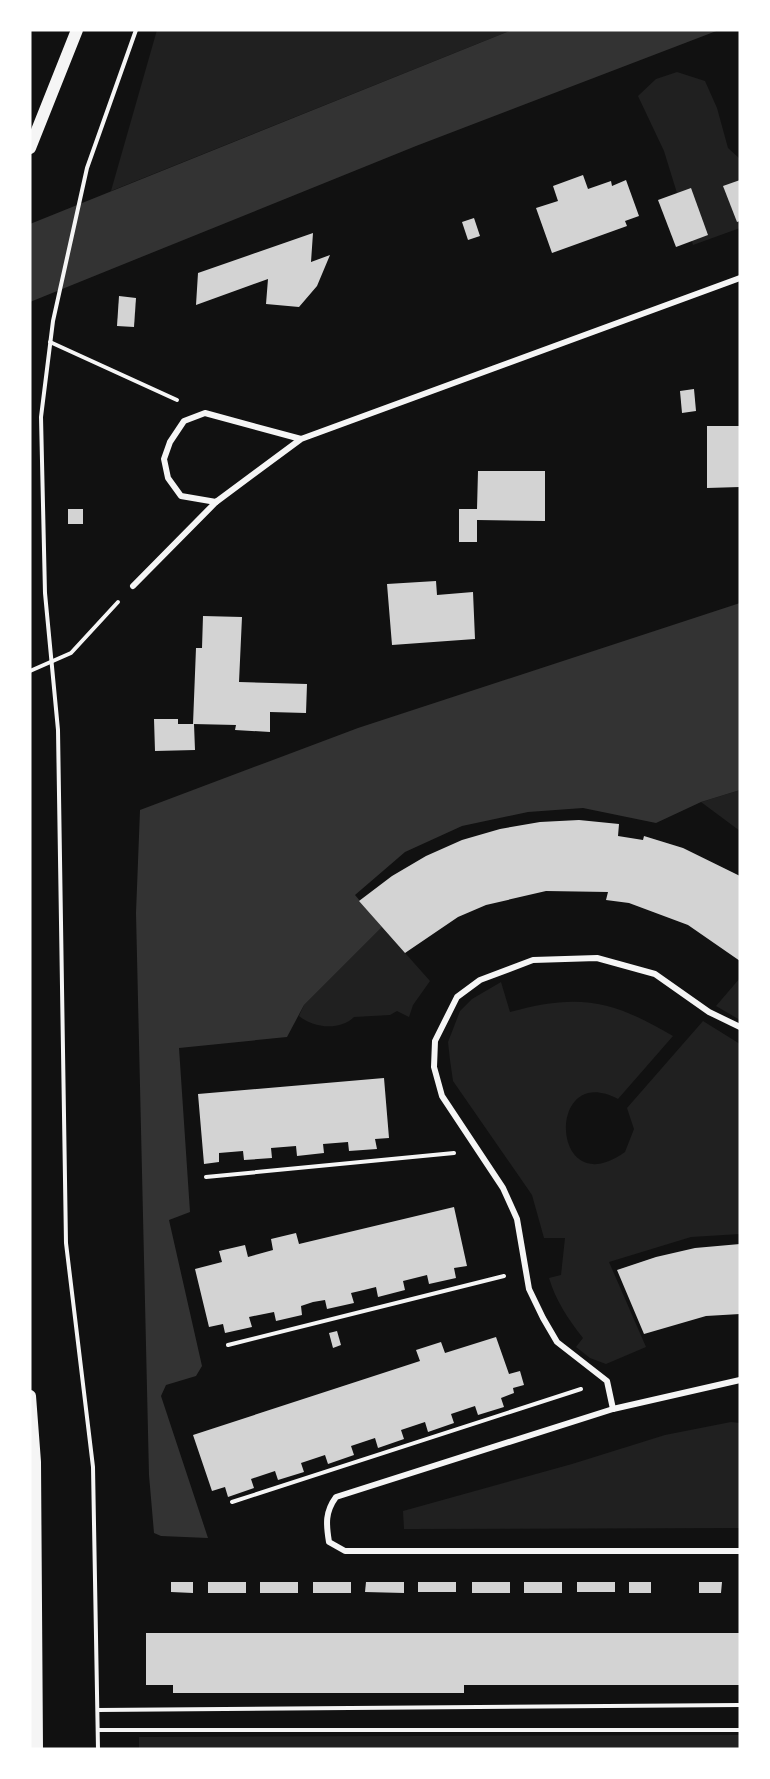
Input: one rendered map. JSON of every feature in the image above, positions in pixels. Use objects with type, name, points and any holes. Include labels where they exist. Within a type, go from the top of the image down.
[{"type":"main road","points":[[30,148],[75,30]]},
{"type":"main road","points":[[30,1396],[35,1462],[37,1749]]},
{"type":"street","points":[[133,586],[216,502],[301,438],[740,278]]},
{"type":"street","points":[[216,502],[181,496],[168,478],[165,459],[170,442],[184,421],[205,413],[301,438]]},
{"type":"street","points":[[613,1409],[607,1381],[556,1342],[529,1288],[516,1220],[502,1188],[442,1096],[434,1067],[435,1041],[445,1016],[458,997],[480,980],[533,960],[597,958],[655,974],[709,1012],[740,1028]]},
{"type":"street","points":[[740,1380],[613,1409],[336,1497],[329,1507],[326,1524],[329,1542],[345,1551],[740,1551]]},
{"type":"path","points":[[98,1749],[93,1467],[66,1243],[58,730],[45,593],[41,417],[53,321],[87,168],[136,30]]},
{"type":"path","points":[[50,341],[205,413]]},
{"type":"path","points":[[30,671],[71,653],[133,586]]},
{"type":"path","points":[[206,1177],[478,1150]]},
{"type":"path","points":[[228,1345],[525,1270]]},
{"type":"path","points":[[232,1502],[607,1381]]},
{"type":"path","points":[[98,1710],[740,1705]]},
{"type":"path","points":[[99,1730],[740,1730]]},
{"type":"shaded area","points":[[157,30],[512,30],[111,191]]},
{"type":"shaded area","points":[[512,30],[719,30],[416,146],[30,302],[30,224]]},
{"type":"shaded area","points":[[677,72],[705,81],[717,108],[728,148],[740,159],[740,228],[693,245],[664,151],[638,96],[656,79]]},
{"type":"shaded area","points":[[740,603],[740,790],[701,802],[656,823],[583,808],[528,812],[462,826],[405,852],[355,895],[382,927],[304,1005],[287,1037],[179,1048],[190,1212],[169,1220],[202,1366],[196,1376],[166,1385],[161,1396],[208,1538],[161,1536],[154,1533],[149,1475],[136,913],[140,810],[358,728]]},
{"type":"shaded area","points":[[740,790],[740,831],[701,802]]},
{"type":"shaded area","points":[[382,927],[430,981],[413,1005],[409,1017],[397,1011],[390,1015],[354,1017],[341,1024],[326,1026],[312,1023],[299,1016],[304,1005]]},
{"type":"shaded area","points":[[740,978],[740,1020],[716,1006]]},
{"type":"shaded area","points":[[501,982],[510,1012],[556,1003],[594,1003],[632,1014],[673,1036],[618,1099],[594,1092],[578,1098],[568,1113],[566,1131],[571,1149],[582,1161],[600,1164],[625,1152],[634,1129],[627,1108],[703,1021],[740,1044],[740,1234],[691,1237],[609,1262],[646,1347],[606,1364],[590,1358],[576,1347],[583,1338],[563,1310],[549,1278],[561,1275],[565,1238],[544,1238],[532,1195],[453,1081],[448,1042],[460,1011],[472,999]]},
{"type":"shaded area","points":[[731,1422],[740,1423],[740,1528],[404,1529],[403,1511],[572,1464],[665,1435]]},
{"type":"shaded area","points":[[740,1735],[740,1749],[139,1749],[139,1737]]},
{"type":"building","points":[[583,175],[588,189],[611,181],[612,186],[626,180],[639,216],[625,221],[627,226],[552,253],[536,208],[558,201],[553,186]]},
{"type":"building","points":[[740,180],[740,221],[737,222],[723,186]]},
{"type":"building","points":[[691,188],[708,235],[676,247],[658,200]]},
{"type":"building","points":[[474,218],[480,236],[468,240],[462,222]]},
{"type":"building","points":[[313,233],[311,262],[330,255],[317,286],[299,307],[266,304],[268,279],[196,305],[198,273]]},
{"type":"building","points":[[119,296],[136,298],[134,327],[117,326]]},
{"type":"building","points":[[694,389],[696,411],[682,413],[680,391]]},
{"type":"building","points":[[707,426],[740,426],[740,487],[707,488]]},
{"type":"building","points":[[478,471],[545,471],[545,521],[477,520],[477,542],[459,542],[459,509],[477,509]]},
{"type":"building","points":[[68,509],[83,509],[83,524],[68,524]]},
{"type":"building","points":[[436,581],[437,595],[473,592],[475,639],[392,645],[387,584]]},
{"type":"building","points":[[203,616],[242,617],[239,682],[307,684],[306,713],[270,712],[270,732],[235,730],[236,725],[193,724],[196,648],[202,648]]},
{"type":"building","points":[[154,719],[178,719],[178,724],[194,724],[195,750],[155,751]]},
{"type":"building","points":[[579,820],[619,824],[618,836],[643,840],[644,836],[683,848],[740,876],[740,961],[688,925],[629,903],[606,900],[608,892],[546,891],[486,905],[458,917],[405,953],[359,901],[392,876],[426,856],[462,840],[500,829],[540,822]]},
{"type":"building","points":[[384,1078],[389,1138],[375,1139],[377,1149],[349,1151],[348,1142],[323,1144],[324,1153],[297,1156],[296,1146],[271,1148],[272,1158],[244,1160],[243,1151],[219,1153],[219,1162],[204,1164],[198,1094]]},
{"type":"building","points":[[454,1207],[467,1266],[454,1268],[456,1278],[429,1284],[427,1275],[403,1281],[405,1290],[378,1297],[376,1287],[351,1293],[354,1303],[327,1309],[325,1300],[313,1302],[301,1306],[302,1315],[276,1321],[274,1312],[249,1317],[252,1327],[225,1333],[223,1324],[209,1327],[195,1269],[222,1262],[219,1251],[245,1245],[248,1257],[273,1250],[271,1239],[296,1233],[299,1244]]},
{"type":"building","points":[[740,1244],[740,1314],[706,1316],[644,1334],[617,1270],[656,1257],[695,1248]]},
{"type":"building","points":[[337,1331],[341,1345],[333,1348],[329,1333]]},
{"type":"building","points":[[496,1337],[509,1374],[520,1371],[524,1385],[513,1388],[514,1393],[501,1398],[504,1407],[478,1415],[475,1406],[451,1414],[454,1423],[428,1432],[425,1422],[401,1430],[404,1439],[378,1448],[375,1438],[351,1446],[354,1455],[328,1464],[325,1455],[301,1463],[304,1472],[278,1480],[275,1471],[251,1479],[254,1488],[228,1497],[225,1487],[212,1491],[193,1435],[420,1361],[416,1350],[441,1342],[445,1353]]},
{"type":"building","points":[[171,1582],[193,1582],[193,1593],[171,1592]]},
{"type":"building","points":[[208,1582],[246,1582],[246,1593],[208,1593]]},
{"type":"building","points":[[260,1582],[298,1582],[298,1593],[260,1593]]},
{"type":"building","points":[[313,1582],[351,1582],[351,1593],[313,1593]]},
{"type":"building","points":[[366,1582],[404,1582],[404,1593],[365,1592]]},
{"type":"building","points":[[418,1582],[456,1582],[456,1592],[418,1592]]},
{"type":"building","points":[[472,1582],[510,1582],[510,1593],[472,1593]]},
{"type":"building","points":[[524,1582],[562,1582],[562,1593],[524,1593]]},
{"type":"building","points":[[577,1582],[615,1582],[615,1592],[577,1592]]},
{"type":"building","points":[[629,1582],[651,1582],[651,1593],[629,1593]]},
{"type":"building","points":[[699,1582],[722,1582],[721,1593],[699,1593]]},
{"type":"building","points":[[146,1633],[740,1633],[740,1685],[464,1685],[464,1693],[173,1693],[173,1685],[146,1685]]}]
